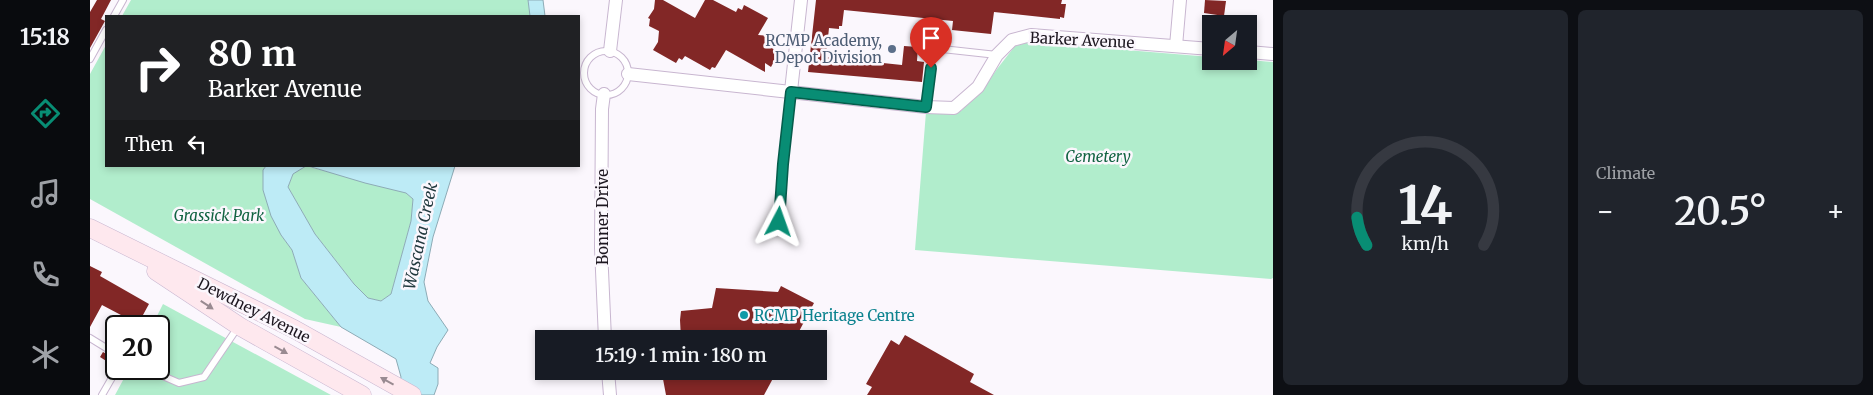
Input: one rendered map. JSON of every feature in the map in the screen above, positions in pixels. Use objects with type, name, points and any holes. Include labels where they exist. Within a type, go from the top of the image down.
[{"type":"main road","name":"Dewdney Avenue","points":[[91,231],[239,326],[356,392]]},
{"type":"main road","name":"Dewdney Avenue","points":[[91,231],[294,329],[412,395]]},
{"type":"street","points":[[610,51],[616,0]]},
{"type":"street","points":[[791,92],[801,0]]},
{"type":"street","points":[[1176,46],[1180,0]]},
{"type":"street","name":"Barker Avenue","points":[[628,74],[926,107],[954,108],[978,87],[997,54],[1012,40],[1031,35],[1202,48]]},
{"type":"street","points":[[1258,53],[1273,54]]},
{"type":"street","name":"Bonner Drive","points":[[604,94],[602,110],[602,248],[605,330]]},
{"type":"street","points":[[609,380],[610,395]]},
{"type":"lane","points":[[115,15],[123,0]]},
{"type":"lane","points":[[90,59],[105,32]]},
{"type":"lane","points":[[926,107],[934,48],[997,54]]},
{"type":"lane","points":[[600,51],[610,51],[620,56],[625,62],[628,74],[621,89],[615,93],[604,94],[594,91],[588,86],[584,72],[588,59],[594,54],[600,51]]},
{"type":"lane","points":[[779,222],[791,92]]},
{"type":"lane","points":[[170,379],[179,383],[204,377],[239,326]]},
{"type":"lane","points":[[90,338],[105,347]]},
{"type":"lane","points":[[102,395],[111,380]]},
{"type":"green space","points":[[131,0],[528,0],[530,15],[123,15]]},
{"type":"green space","name":"Cemetery","points":[[1029,42],[1202,56],[1202,70],[1258,70],[1258,61],[1273,62],[1273,278],[915,250],[926,112],[961,111],[986,85],[1015,46]]},
{"type":"green space","name":"Grassick Park","points":[[105,47],[105,167],[265,167],[263,170],[281,235],[292,250],[301,278],[341,327],[305,319],[90,199],[90,74]]},
{"type":"green space","points":[[304,167],[310,167],[406,193],[413,199],[411,221],[391,294],[381,301],[368,298],[354,284],[315,234],[288,187],[293,174]]},
{"type":"green space","points":[[163,304],[331,395],[115,395],[123,380],[170,380],[170,315],[158,315]]},
{"type":"water","points":[[528,0],[543,0],[545,15],[530,15]]},
{"type":"water","name":"Wascana Creek","points":[[265,167],[304,167],[293,174],[288,187],[315,234],[354,284],[368,298],[381,301],[391,294],[411,221],[413,199],[406,193],[311,167],[455,167],[433,237],[424,282],[428,301],[448,330],[437,347],[430,363],[438,368],[438,384],[434,395],[397,395],[401,377],[396,359],[341,327],[301,278],[292,250],[271,216],[263,190],[263,170]]},
{"type":"building","points":[[97,0],[111,0],[101,19],[105,21],[90,48],[90,12]]},
{"type":"building","points":[[655,0],[663,0],[695,18],[705,0],[713,0],[736,12],[738,8],[742,10],[744,5],[768,18],[758,35],[770,36],[768,46],[779,52],[771,67],[765,63],[765,72],[726,50],[715,68],[712,67],[710,70],[685,56],[682,60],[679,58],[676,63],[653,50],[658,42],[659,31],[649,26],[650,19],[648,18],[654,9]]},
{"type":"building","points":[[816,0],[1062,0],[1061,4],[1066,4],[1064,18],[1060,17],[1060,19],[994,12],[991,34],[952,30],[953,21],[844,10],[842,26],[839,26],[839,29],[829,28],[826,57],[902,65],[904,46],[918,47],[917,61],[924,62],[922,82],[808,72]]},
{"type":"building","points":[[1205,0],[1226,1],[1224,15],[1204,13]]},
{"type":"building","points":[[90,266],[102,272],[100,276],[149,304],[143,315],[121,315],[102,305],[90,327]]},
{"type":"building","name":"RCMP Heritage Centre","points":[[781,286],[814,303],[800,330],[681,330],[681,311],[712,308],[716,288],[778,292]]},
{"type":"building","points":[[905,335],[974,374],[970,382],[994,395],[867,395],[872,387],[866,384],[891,340],[899,345]]},
{"type":"building","points":[[103,352],[105,353],[105,360],[100,357]]},
{"type":"building","points":[[663,380],[772,380],[764,395],[666,395]]},
{"type":"place","name":"RCMP Academy, Depot Division","points":[[892,49]]},
{"type":"place","name":"RCMP Heritage Centre","points":[[744,315]]},
{"type":"route","points":[[779,222],[786,128],[791,92],[926,107],[931,68]]}]
